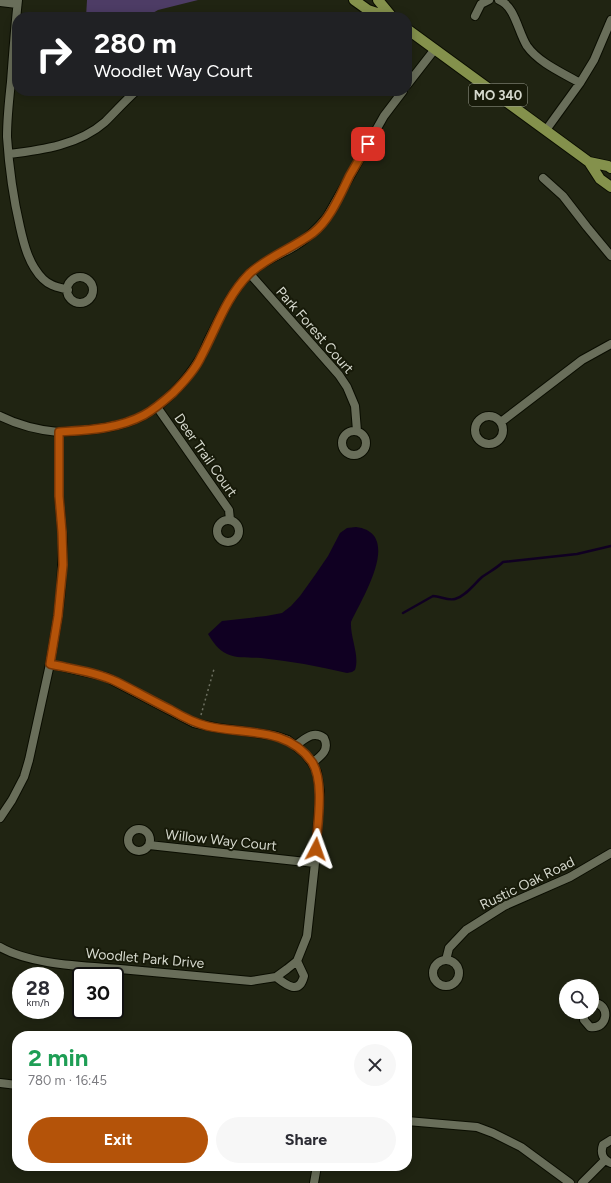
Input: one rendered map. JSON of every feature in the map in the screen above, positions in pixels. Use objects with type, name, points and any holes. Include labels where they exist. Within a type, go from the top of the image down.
[{"type":"main road","points":[[354,0],[368,10],[374,12]]},
{"type":"main road","points":[[378,0],[388,12]]},
{"type":"main road","name":"MO 340","points":[[412,33],[589,162],[600,179],[611,187]]},
{"type":"main road","name":"MO 340","points":[[589,162],[611,168]]},
{"type":"street","points":[[475,16],[481,4],[489,0]]},
{"type":"street","points":[[499,0],[510,8],[522,36],[534,54],[580,83]]},
{"type":"street","points":[[0,2],[18,2],[17,12]]},
{"type":"street","points":[[546,130],[580,83],[596,55],[611,20]]},
{"type":"street","points":[[412,78],[434,49]]},
{"type":"street","points":[[12,69],[7,136],[10,176],[16,213],[24,246],[30,260],[43,279],[52,286],[68,290]]},
{"type":"street","points":[[9,154],[40,151],[83,137],[105,122],[131,96]]},
{"type":"street","points":[[0,416],[26,426],[59,432],[108,427],[134,420],[157,407],[177,389],[192,372],[234,292],[250,274],[266,262],[296,245],[314,232],[327,218],[384,116],[399,96]]},
{"type":"street","points":[[543,178],[563,196],[611,256]]},
{"type":"street","name":"Park Forest Court","points":[[250,274],[339,375],[347,387],[355,406],[357,431]]},
{"type":"street","points":[[501,422],[582,360],[611,344]]},
{"type":"street","name":"Deer Trail Court","points":[[157,407],[229,510],[230,520]]},
{"type":"street","points":[[0,818],[12,800],[24,777],[30,760],[50,664],[58,616],[63,565],[63,536],[59,496],[59,432]]},
{"type":"street","points":[[50,664],[106,678],[194,723],[218,728],[243,730],[276,736],[288,740],[296,745],[312,763],[317,772],[320,792],[315,863],[307,936],[297,961],[304,976],[301,983],[294,987],[287,986],[276,976]]},
{"type":"street","points":[[296,745],[312,734],[316,734],[324,738],[326,746],[325,752],[312,763]]},
{"type":"street","name":"Willow Way Court","points":[[149,845],[315,863]]},
{"type":"street","name":"Rustic Oak Road","points":[[446,960],[449,948],[466,930],[504,906],[570,877],[611,853]]},
{"type":"street","name":"Woodlet Park Drive","points":[[0,947],[18,956],[32,960],[251,981],[276,976],[297,961]]},
{"type":"street","points":[[584,1019],[590,1027],[594,1028],[601,1026],[604,1023],[609,1009],[599,1002]]},
{"type":"street","points":[[0,1083],[12,1084]]},
{"type":"street","points":[[412,1121],[477,1127],[520,1147],[570,1183]]},
{"type":"street","points":[[582,1183],[608,1162],[603,1156],[602,1149],[606,1142],[611,1140]]},
{"type":"street","points":[[314,1183],[316,1171]]},
{"type":"path","points":[[201,715],[214,669]]},
{"type":"shaded area","points":[[87,0],[198,0],[155,12],[86,12]]},
{"type":"shaded area","points":[[356,527],[370,532],[377,541],[378,554],[370,584],[351,622],[356,652],[355,670],[347,673],[283,661],[235,657],[216,646],[208,634],[222,621],[282,613],[291,606],[300,596],[328,556],[340,533],[347,528]]},
{"type":"waterway","points":[[403,613],[433,596],[450,599],[459,597],[466,593],[482,577],[503,562],[577,554],[611,546]]},
{"type":"route","points":[[316,849],[320,792],[319,782],[317,772],[312,763],[296,745],[288,740],[276,736],[194,723],[117,682],[94,674],[50,664],[58,616],[63,565],[63,543],[59,496],[59,432],[108,427],[134,420],[157,407],[177,389],[192,372],[200,359],[234,292],[250,274],[266,262],[296,245],[314,232],[327,218],[368,144]]}]
